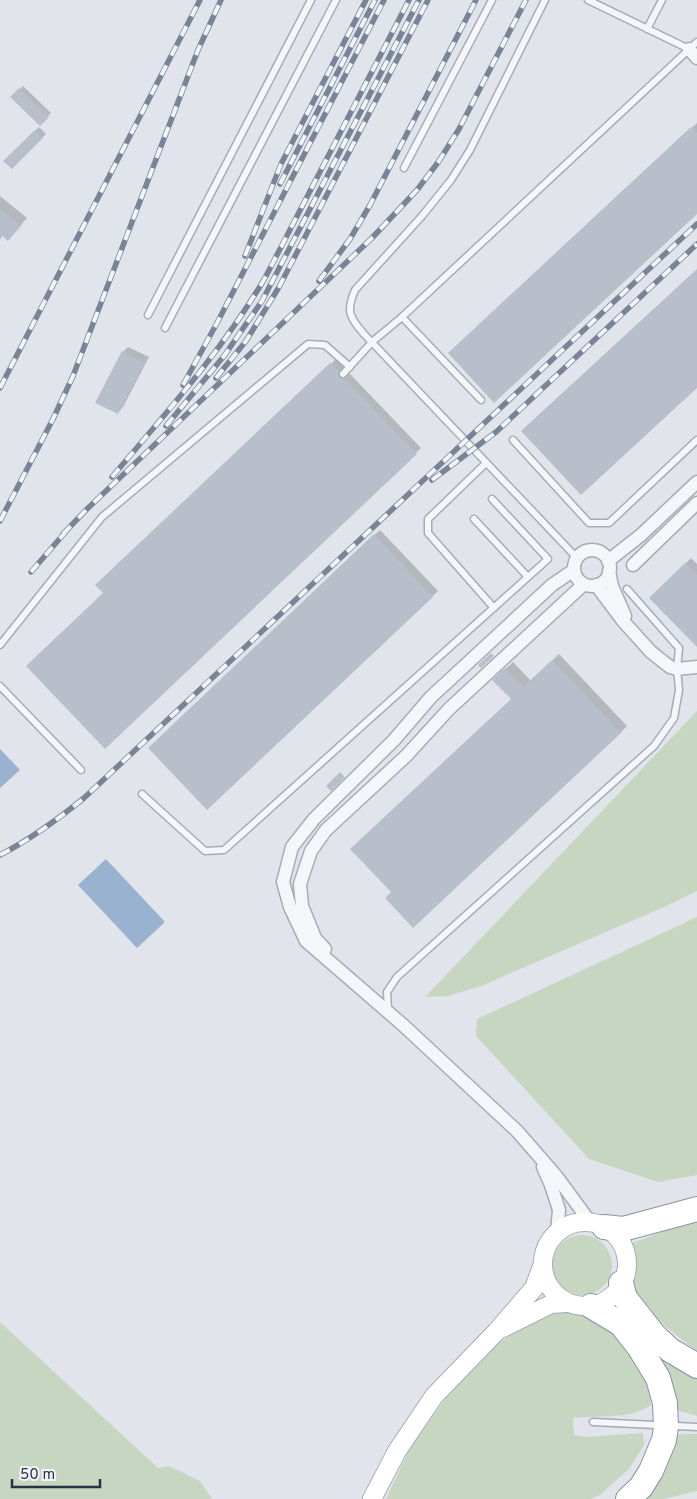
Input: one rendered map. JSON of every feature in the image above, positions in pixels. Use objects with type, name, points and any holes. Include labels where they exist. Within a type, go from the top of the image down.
[{"type":"highway","points":[[597,1225],[623,1228],[697,1209]]},
{"type":"highway","points":[[621,1283],[625,1298],[654,1335],[670,1350],[697,1366]]},
{"type":"highway","points":[[591,1306],[621,1324],[639,1347],[658,1378],[664,1403],[666,1426],[664,1440],[651,1471],[641,1487],[628,1499]]},
{"type":"street","points":[[344,973],[315,938],[302,906],[300,884],[311,851],[326,830],[406,756],[449,709],[590,585],[605,580],[608,566],[697,482]]},
{"type":"street","points":[[633,565],[697,503]]},
{"type":"street","points":[[597,1225],[517,1131],[388,1012],[306,941],[290,907],[283,882],[292,847],[314,819],[394,740],[431,697],[576,564],[587,551],[599,552],[608,566],[612,586],[636,636]]},
{"type":"street","points":[[576,564],[579,581],[590,585],[651,652],[670,667],[676,669],[697,667]]},
{"type":"street","points":[[538,1156],[551,1185],[559,1210],[557,1232]]},
{"type":"street","points":[[372,1499],[397,1451],[434,1396],[496,1332],[534,1288],[543,1264],[546,1249],[550,1240],[557,1232],[572,1224],[597,1225],[614,1233],[621,1242],[625,1251],[627,1269],[625,1277],[614,1295],[608,1300],[591,1306],[567,1303],[551,1304],[496,1332]]},
{"type":"street","points":[[543,1264],[544,1273],[550,1288],[567,1303]]},
{"type":"lane","points":[[148,314],[311,0]]},
{"type":"lane","points":[[165,328],[336,0]]},
{"type":"lane","points":[[404,168],[492,0]]},
{"type":"lane","points":[[545,0],[470,150],[451,180],[422,216],[355,290],[350,301],[349,313],[354,323],[486,463],[576,564]]},
{"type":"lane","points":[[343,374],[372,342],[402,317],[694,50],[588,0]]},
{"type":"lane","points":[[647,29],[662,0]]},
{"type":"lane","points":[[402,317],[481,400]]},
{"type":"lane","points":[[0,645],[102,517],[308,344],[325,345],[350,367]]},
{"type":"lane","points":[[513,440],[589,523],[609,523],[697,440]]},
{"type":"lane","points":[[486,463],[428,518],[428,533],[494,608]]},
{"type":"lane","points":[[142,794],[205,851],[224,850],[548,559],[492,500]]},
{"type":"lane","points":[[474,518],[528,577]]},
{"type":"lane","points":[[388,1012],[387,992],[398,977],[654,746],[674,718],[679,690],[676,669],[679,648],[627,589]]},
{"type":"lane","points":[[0,686],[81,770]]},
{"type":"lane","points":[[594,1422],[697,1427]]},
{"type":"green space","points":[[697,711],[697,891],[481,986],[448,996],[425,997]]},
{"type":"green space","points":[[697,917],[697,1175],[658,1182],[589,1159],[476,1036],[477,1019]]},
{"type":"green space","points":[[697,1219],[697,1352],[649,1313],[631,1288],[636,1258],[632,1243]]},
{"type":"green space","points":[[582,1235],[599,1240],[607,1248],[612,1265],[607,1282],[599,1290],[582,1295],[565,1290],[557,1282],[552,1265],[557,1248],[565,1240]]},
{"type":"green space","points":[[558,1312],[580,1313],[599,1318],[618,1333],[647,1380],[651,1405],[643,1410],[623,1415],[573,1418],[574,1435],[588,1437],[643,1433],[644,1445],[629,1469],[600,1495],[591,1499],[386,1499],[411,1446],[457,1383],[489,1349],[523,1328]]},
{"type":"green space","points":[[0,1322],[158,1468],[169,1466],[200,1481],[212,1499],[0,1499]]},
{"type":"green space","points":[[636,1327],[697,1377],[697,1416],[673,1409]]},
{"type":"green space","points":[[697,1434],[697,1491],[664,1499],[635,1499],[670,1435]]},
{"type":"water","points":[[0,749],[20,770],[0,788]]},
{"type":"water","points":[[106,859],[165,922],[137,948],[78,885]]},
{"type":"building","points":[[19,88],[49,117],[40,126],[10,97]]},
{"type":"building","points":[[691,127],[697,133],[697,214],[494,403],[448,353]]},
{"type":"building","points":[[35,130],[43,138],[12,169],[3,161]]},
{"type":"building","points":[[0,209],[21,226],[8,241],[0,234]]},
{"type":"building","points":[[697,269],[697,388],[581,495],[521,431]]},
{"type":"building","points":[[122,351],[144,363],[118,414],[95,403]]},
{"type":"building","points":[[330,363],[339,372],[339,377],[345,379],[417,454],[105,749],[26,666],[103,593],[95,585]]},
{"type":"building","points":[[374,534],[433,597],[207,810],[148,748]]},
{"type":"building","points":[[685,563],[697,575],[697,647],[649,598]]},
{"type":"building","points":[[491,653],[494,656],[481,668],[478,665]]},
{"type":"building","points":[[552,660],[621,733],[413,928],[385,898],[391,892],[350,849],[511,699],[492,680],[505,668],[523,687]]},
{"type":"building","points":[[340,772],[345,777],[331,791],[326,786]]},
{"type":"railway","points":[[0,388],[200,0]]},
{"type":"railway","points":[[0,521],[73,376],[198,50],[221,0]]},
{"type":"railway","points":[[245,256],[281,164],[366,0]]},
{"type":"railway","points":[[280,184],[375,0]]},
{"type":"railway","points":[[183,385],[384,0]]},
{"type":"railway","points":[[112,477],[193,381],[231,331],[265,278],[409,0]]},
{"type":"railway","points":[[166,426],[224,356],[262,301],[419,0]]},
{"type":"railway","points":[[216,378],[246,341],[279,287],[428,0]]},
{"type":"railway","points":[[319,281],[350,239],[370,205],[476,0]]},
{"type":"railway","points":[[63,534],[372,238],[417,190],[439,161],[459,129],[526,0]]},
{"type":"railway","points":[[0,855],[44,829],[84,798],[697,224]]},
{"type":"railway","points":[[432,480],[496,432],[697,244]]},
{"type":"railway","points":[[31,572],[68,529]]}]
